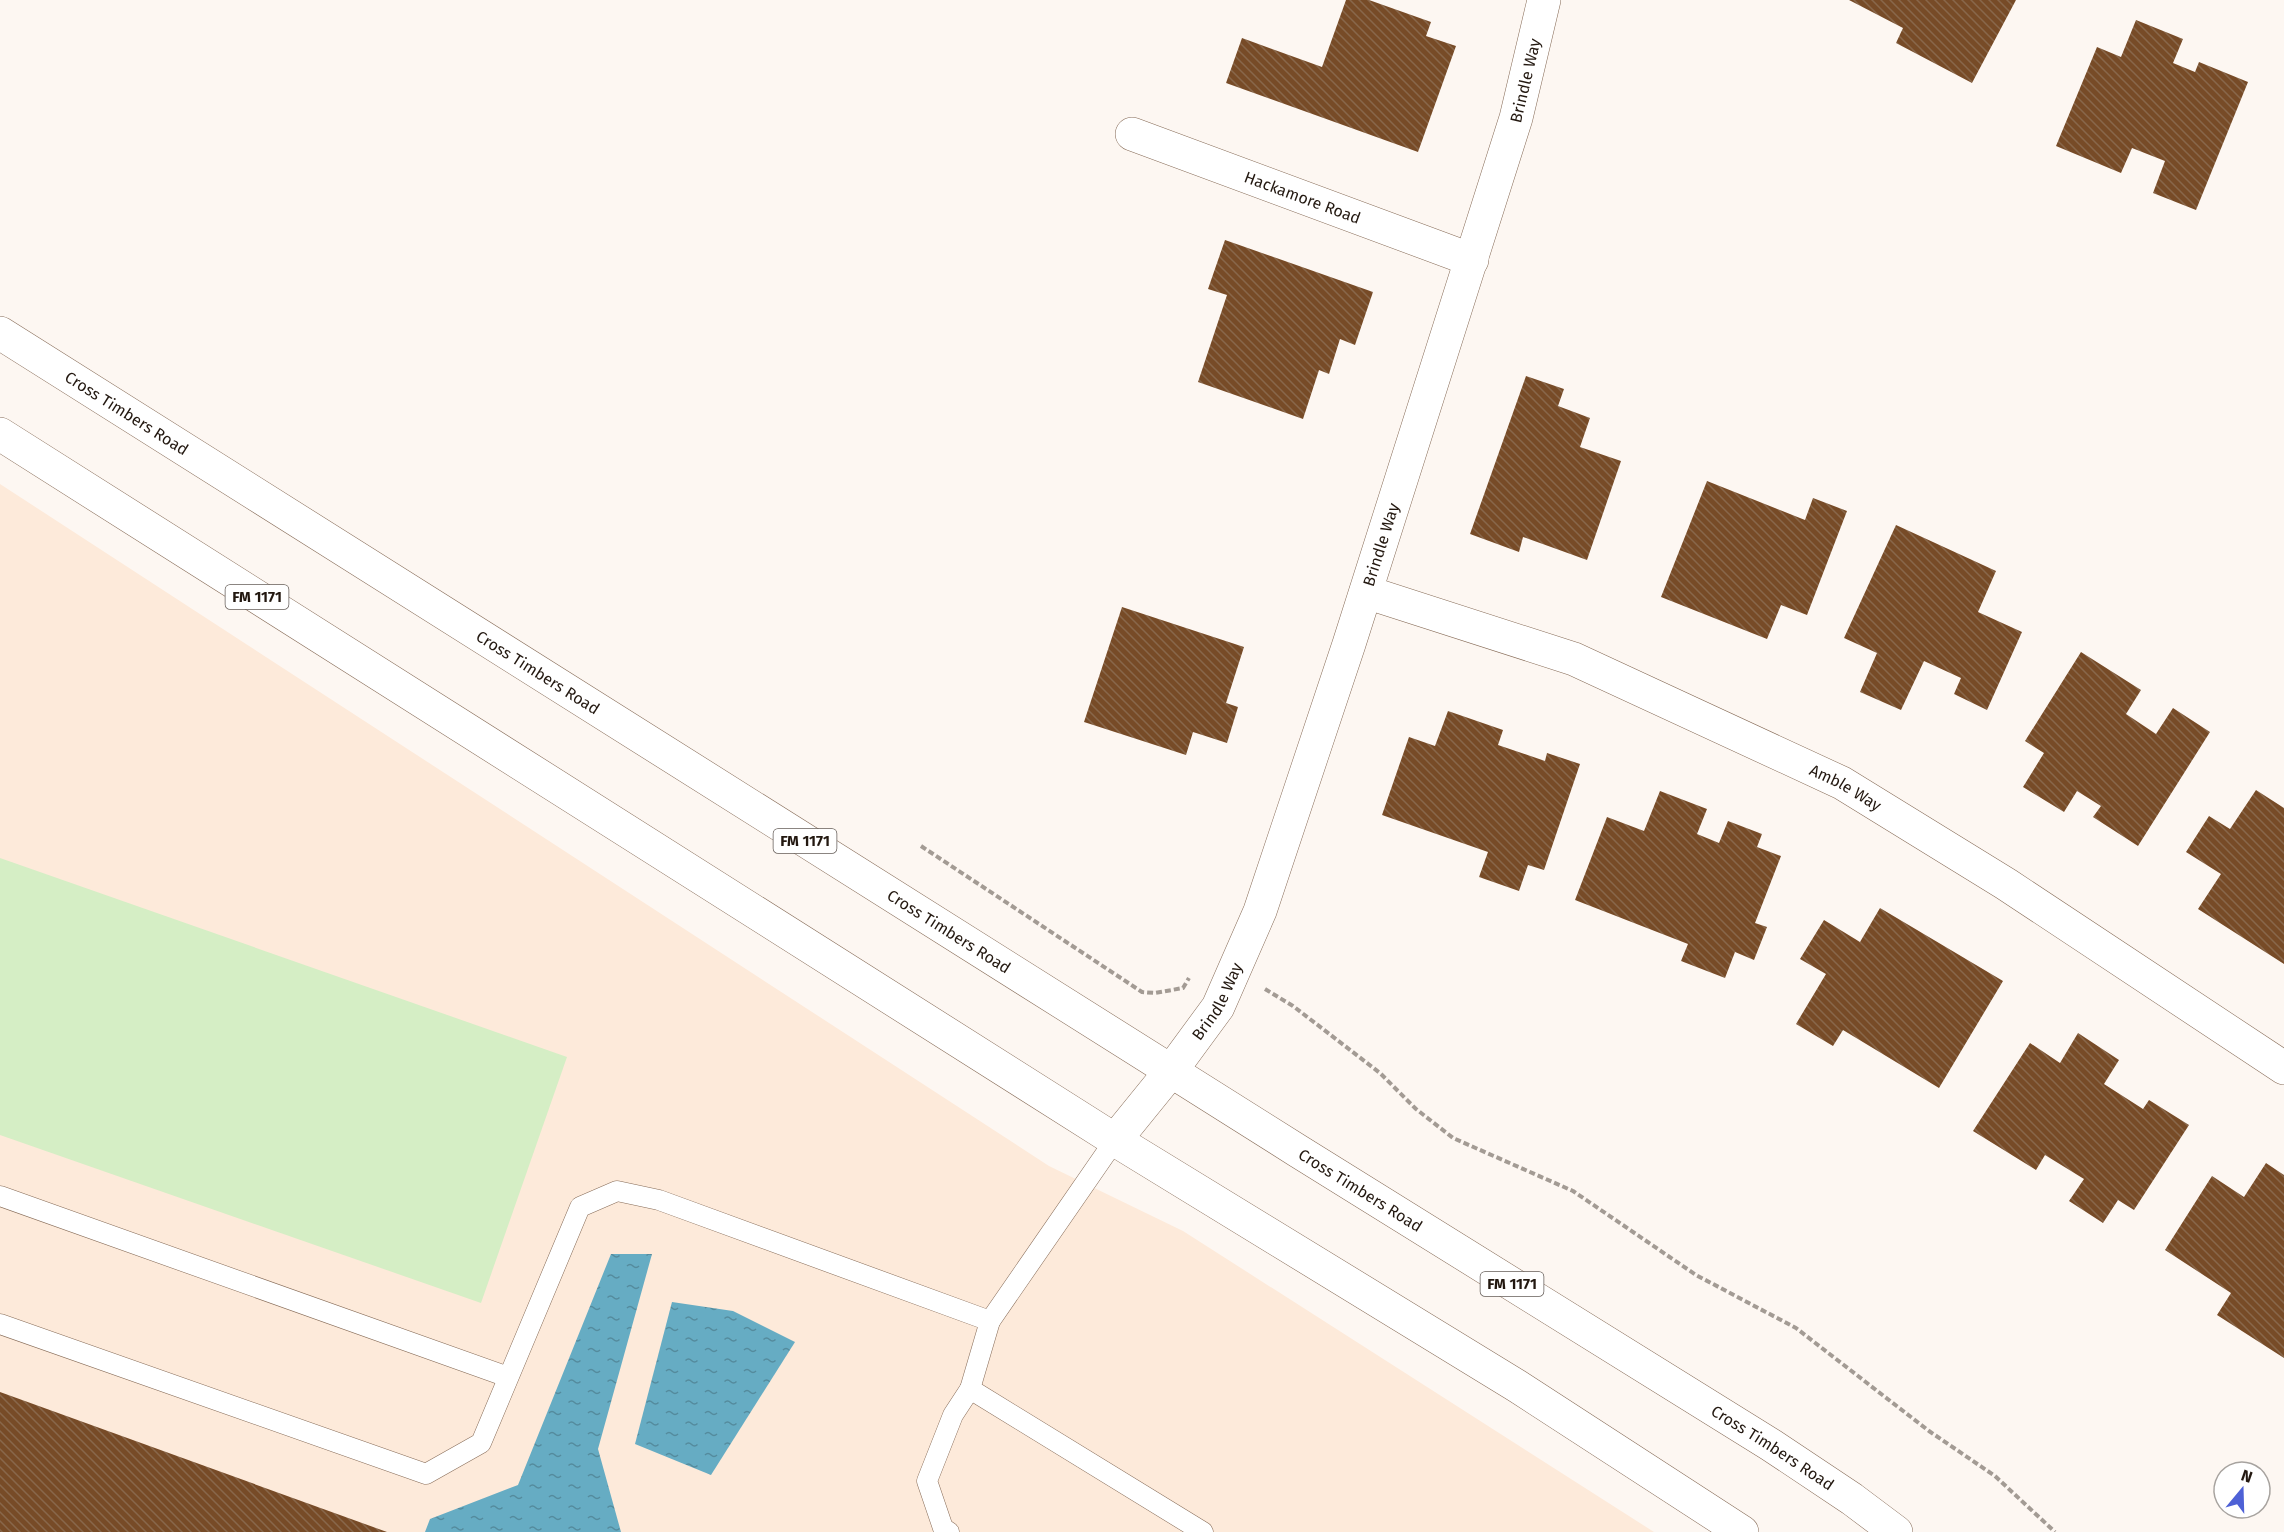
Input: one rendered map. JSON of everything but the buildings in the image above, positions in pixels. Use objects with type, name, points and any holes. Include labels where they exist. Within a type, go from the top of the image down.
[{"type":"main road","name":"Brindle Way","points":[[1115,1140],[1171,1071],[1218,1007],[1260,911],[1366,592],[1472,260],[1516,118],[1544,0]]},
{"type":"main road","name":"Hackamore Road","points":[[1132,134],[1472,260]]},
{"type":"main road","name":"Cross Timbers Road","points":[[0,333],[1171,1071],[1771,1445],[1852,1499],[1896,1532]]},
{"type":"main road","name":"FM 1171","points":[[0,434],[1115,1140],[1517,1386],[1742,1532]]},
{"type":"main road","name":"Amble Way","points":[[1366,592],[1574,659],[1842,783],[2006,884],[2284,1068]]},
{"type":"lane","points":[[949,1532],[943,1528],[927,1481],[953,1415],[970,1389],[990,1321],[1115,1140]]},
{"type":"lane","points":[[0,1324],[426,1474],[482,1443],[580,1208],[617,1191],[659,1200],[990,1321]]},
{"type":"lane","points":[[0,1196],[508,1377]]},
{"type":"lane","points":[[970,1389],[1203,1532]]},
{"type":"path","points":[[921,846],[1142,992],[1155,993],[1183,988],[1203,957],[1234,970],[1293,1006],[1380,1073],[1416,1109],[1453,1138],[1573,1191],[1696,1275],[1796,1328],[1929,1431],[1995,1476],[2025,1501],[2055,1532]]},
{"type":"shaded area","points":[[0,484],[1049,1166],[1183,1231],[1654,1532],[0,1532]]},
{"type":"green space","points":[[0,858],[567,1057],[481,1303],[0,1135]]},
{"type":"water","points":[[611,1254],[652,1254],[598,1449],[621,1532],[425,1532],[430,1519],[518,1485]]},
{"type":"water","points":[[672,1302],[733,1311],[795,1342],[711,1475],[635,1444]]}]
